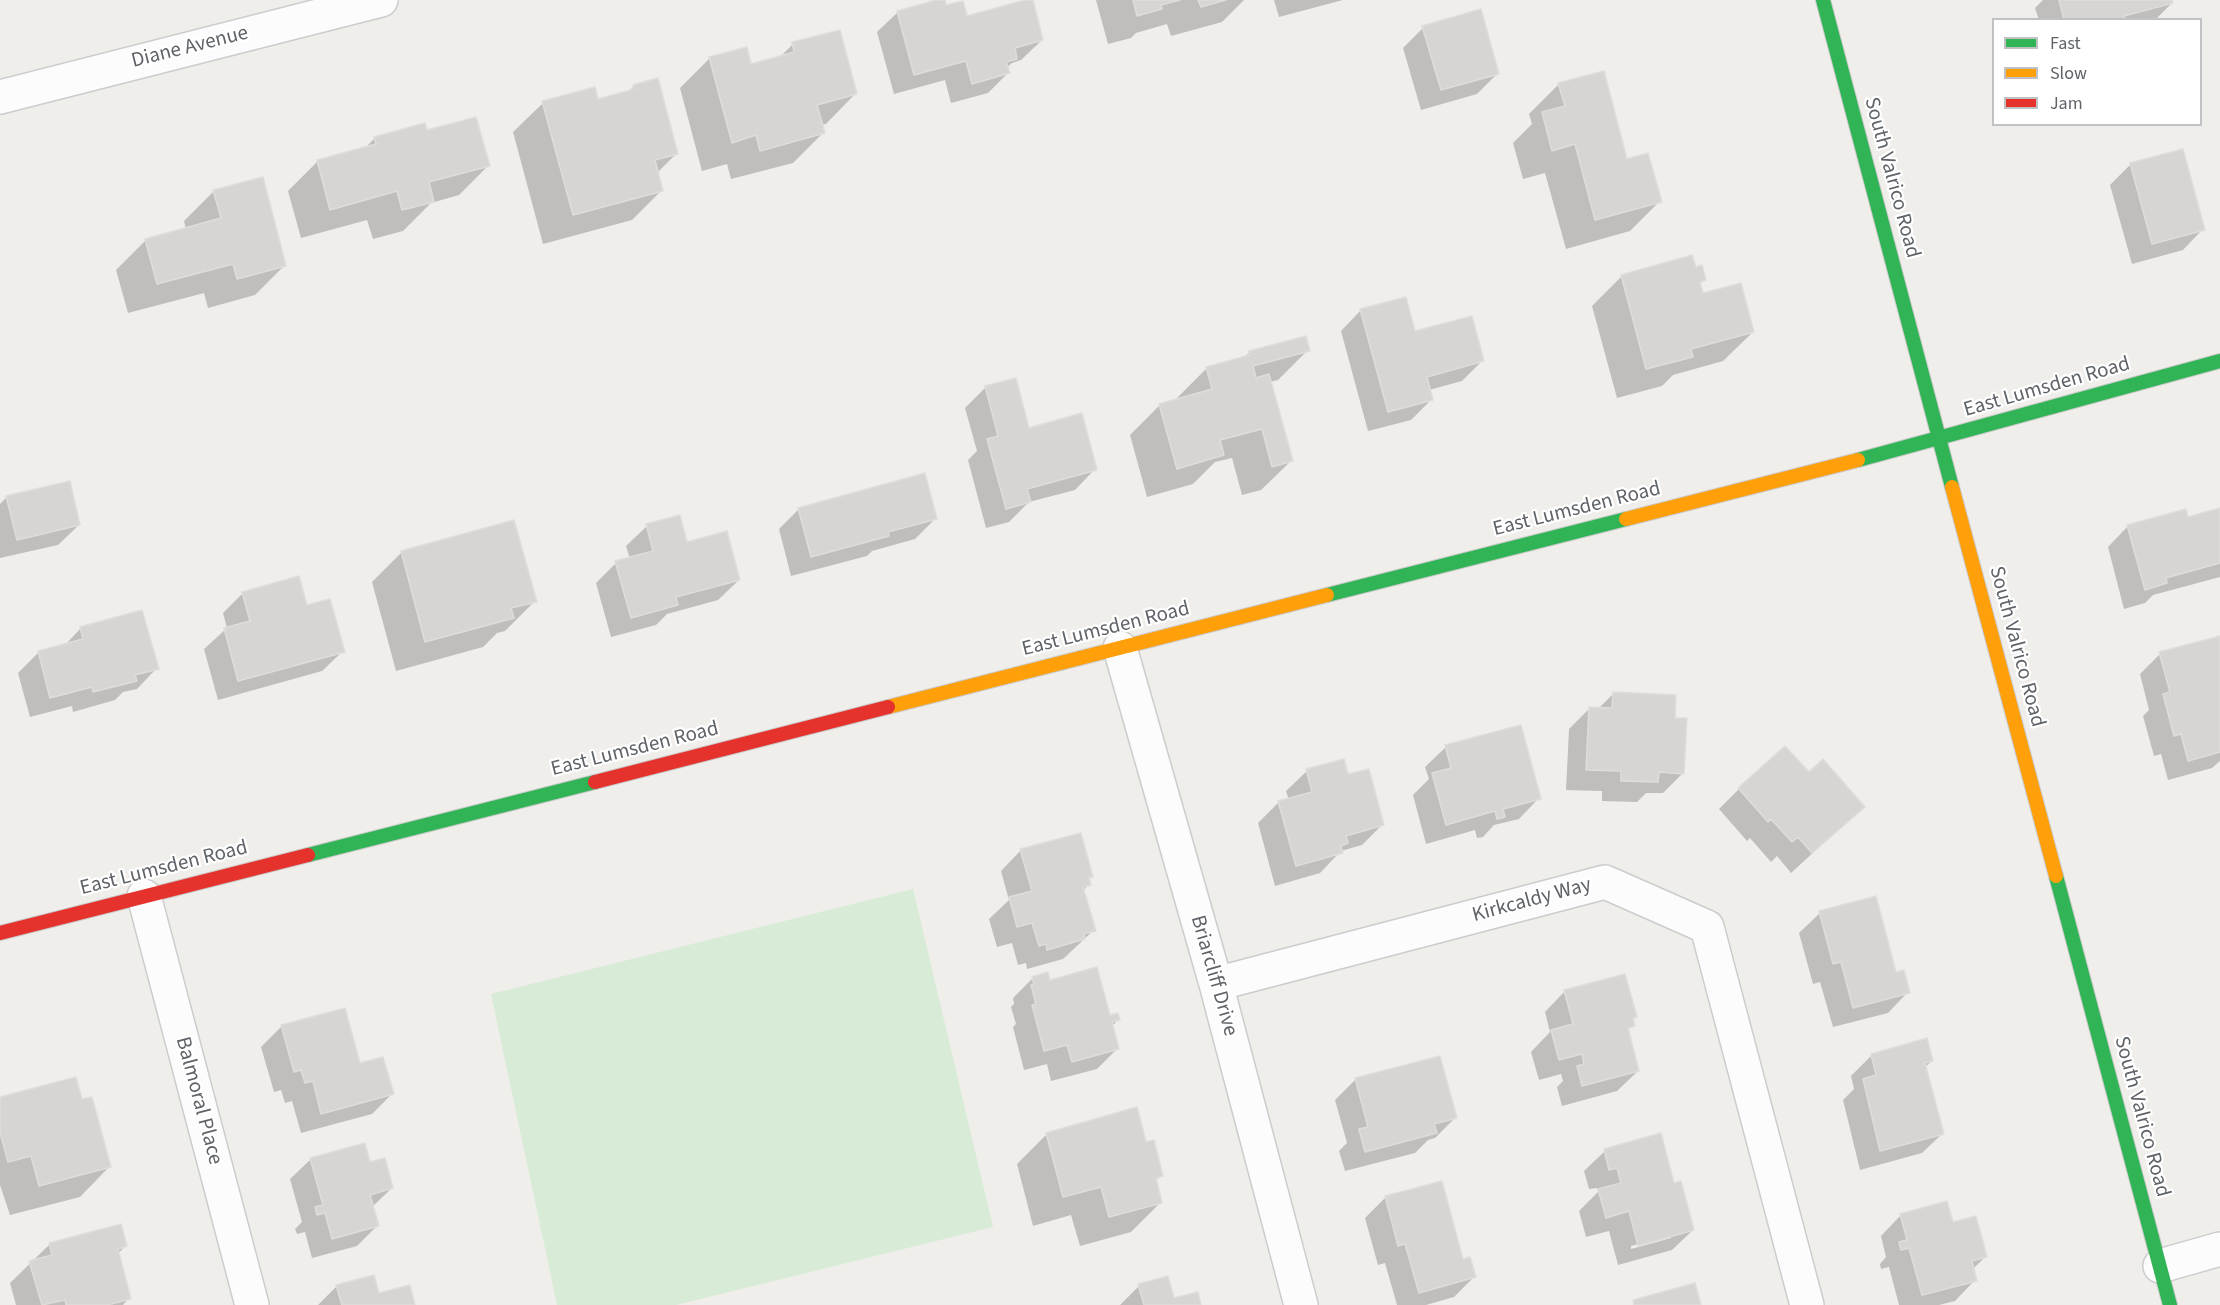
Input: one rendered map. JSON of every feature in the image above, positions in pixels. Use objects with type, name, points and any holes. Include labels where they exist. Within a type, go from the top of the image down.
[{"type":"street","name":"Diane Avenue","points":[[0,97],[381,0]]},
{"type":"street","name":"South Valrico Road","points":[[1823,0],[1938,440],[2170,1305]]},
{"type":"street","name":"East Lumsden Road","points":[[0,933],[1938,440],[2220,361]]},
{"type":"street","name":"Briarcliff Drive","points":[[1120,648],[1216,984],[1301,1305]]},
{"type":"street","name":"Kirkcaldy Way","points":[[1216,984],[1605,882],[1707,927],[1807,1305]]},
{"type":"street","name":"Balmoral Place","points":[[144,896],[252,1305]]},
{"type":"street","points":[[2160,1266],[2220,1249]]},
{"type":"green space","points":[[913,889],[993,1227],[676,1305],[557,1305],[491,994]]},
{"type":"building","points":[[936,0],[945,0],[946,5],[963,1],[967,16],[1025,0],[1033,0],[1043,40],[1015,48],[1017,59],[1006,62],[1010,73],[972,84],[966,61],[914,75],[897,11]]},
{"type":"building","points":[[1133,0],[1180,0],[1161,5],[1162,9],[1137,16]]},
{"type":"building","points":[[1198,0],[1226,0],[1201,7]]},
{"type":"building","points":[[2059,0],[2172,0],[2173,3],[2124,16],[2124,18],[2064,18]]},
{"type":"building","points":[[1481,9],[1499,74],[1441,90],[1422,26]]},
{"type":"building","points":[[840,30],[857,94],[817,105],[825,133],[760,151],[756,135],[732,143],[709,57],[747,47],[751,64],[794,52],[792,42]]},
{"type":"building","points":[[1604,71],[1627,159],[1648,153],[1662,202],[1595,220],[1575,144],[1552,151],[1542,112],[1565,106],[1558,83]]},
{"type":"building","points":[[658,78],[678,154],[655,160],[663,191],[573,215],[542,101],[595,87],[598,99],[634,89],[633,85]]},
{"type":"building","points":[[476,117],[490,166],[429,182],[434,202],[402,210],[397,191],[330,210],[317,160],[376,144],[374,137],[425,123],[427,130]]},
{"type":"building","points":[[2183,149],[2205,230],[2152,244],[2130,163]]},
{"type":"building","points":[[263,177],[286,266],[237,279],[233,264],[157,284],[145,239],[221,218],[213,190]]},
{"type":"building","points":[[1692,255],[1696,267],[1702,265],[1706,280],[1700,282],[1703,293],[1741,283],[1754,332],[1691,349],[1693,357],[1646,369],[1621,275]]},
{"type":"building","points":[[1406,297],[1415,331],[1472,316],[1484,361],[1427,377],[1433,400],[1388,412],[1360,309]]},
{"type":"building","points":[[1306,336],[1310,351],[1253,366],[1256,378],[1269,374],[1293,461],[1272,467],[1262,429],[1220,440],[1224,455],[1177,469],[1159,404],[1212,389],[1206,367],[1250,355],[1249,351]]},
{"type":"building","points":[[1016,378],[1029,428],[1082,413],[1097,470],[1027,489],[1031,502],[1006,509],[987,439],[998,436],[985,386]]},
{"type":"building","points":[[925,473],[937,519],[888,532],[889,536],[811,557],[798,508]]},
{"type":"building","points":[[70,481],[80,525],[17,540],[6,496]]},
{"type":"building","points":[[2220,508],[2220,563],[2166,578],[2167,583],[2145,590],[2127,525],[2186,509],[2188,517]]},
{"type":"building","points":[[680,515],[687,542],[727,531],[740,580],[676,597],[678,605],[631,618],[615,561],[653,551],[646,524]]},
{"type":"building","points":[[514,520],[537,602],[511,608],[514,618],[425,642],[401,551]]},
{"type":"building","points":[[299,576],[307,605],[330,599],[345,652],[238,681],[224,628],[250,621],[242,592]]},
{"type":"building","points":[[142,610],[159,669],[135,675],[137,681],[93,692],[92,687],[50,698],[38,651],[83,639],[80,627]]},
{"type":"building","points":[[2220,636],[2220,752],[2188,761],[2181,734],[2174,736],[2163,694],[2170,692],[2159,652]]},
{"type":"building","points":[[1613,692],[1676,695],[1675,718],[1687,718],[1684,774],[1659,772],[1658,782],[1621,781],[1621,771],[1586,770],[1589,707],[1612,708]]},
{"type":"building","points":[[1521,725],[1541,799],[1503,809],[1505,817],[1497,819],[1495,811],[1446,825],[1432,773],[1451,768],[1445,745]]},
{"type":"building","points":[[1785,746],[1809,772],[1823,759],[1865,807],[1812,853],[1798,837],[1792,842],[1771,819],[1768,822],[1738,788]]},
{"type":"building","points":[[1344,759],[1348,774],[1369,769],[1384,825],[1346,836],[1348,843],[1341,846],[1343,853],[1296,866],[1278,801],[1312,792],[1306,769]]},
{"type":"building","points":[[1081,833],[1093,877],[1089,878],[1091,885],[1083,887],[1096,931],[1084,934],[1085,939],[1047,950],[1046,944],[1039,946],[1032,923],[1017,927],[1009,897],[1032,891],[1020,849]]},
{"type":"building","points":[[1876,896],[1896,972],[1904,970],[1910,993],[1853,1008],[1841,962],[1833,964],[1819,911]]},
{"type":"building","points":[[1097,967],[1110,1015],[1118,1013],[1120,1020],[1112,1022],[1119,1049],[1072,1062],[1067,1045],[1044,1051],[1032,1005],[1036,1004],[1031,985],[1034,984],[1032,977],[1048,972],[1050,980]]},
{"type":"building","points":[[1625,974],[1637,1017],[1633,1018],[1635,1026],[1628,1028],[1639,1071],[1582,1086],[1577,1066],[1584,1064],[1582,1054],[1559,1060],[1551,1030],[1573,1024],[1564,990]]},
{"type":"building","points":[[345,1008],[360,1063],[383,1057],[394,1094],[321,1114],[313,1081],[305,1083],[301,1070],[294,1072],[281,1025]]},
{"type":"building","points":[[1927,1038],[1933,1061],[1925,1063],[1944,1134],[1880,1151],[1863,1079],[1876,1075],[1871,1054]]},
{"type":"building","points":[[1440,1056],[1457,1118],[1434,1124],[1437,1133],[1365,1152],[1359,1129],[1368,1127],[1355,1078]]},
{"type":"building","points":[[76,1077],[82,1099],[92,1097],[111,1167],[39,1186],[31,1156],[8,1162],[0,1132],[0,1097]]},
{"type":"building","points":[[1137,1107],[1146,1142],[1154,1140],[1163,1176],[1156,1178],[1162,1203],[1109,1217],[1101,1187],[1063,1197],[1046,1133]]},
{"type":"building","points":[[1661,1133],[1674,1183],[1681,1181],[1694,1230],[1638,1246],[1629,1211],[1606,1218],[1598,1189],[1621,1183],[1617,1168],[1609,1170],[1604,1149]]},
{"type":"building","points":[[365,1143],[370,1162],[385,1158],[393,1188],[370,1195],[379,1226],[332,1239],[325,1213],[317,1215],[315,1207],[323,1205],[310,1158]]},
{"type":"building","points":[[1442,1181],[1463,1259],[1470,1257],[1476,1277],[1419,1293],[1405,1244],[1398,1246],[1385,1196]]},
{"type":"building","points":[[1947,1201],[1953,1222],[1976,1216],[1987,1257],[1972,1261],[1977,1281],[1922,1295],[1909,1248],[1901,1250],[1899,1242],[1907,1240],[1900,1214]]},
{"type":"building","points":[[121,1224],[127,1246],[118,1249],[131,1299],[107,1305],[66,1305],[65,1300],[42,1305],[29,1261],[52,1255],[49,1243]]},
{"type":"building","points":[[374,1275],[379,1293],[410,1285],[415,1305],[342,1305],[336,1285]]},
{"type":"building","points":[[1168,1276],[1174,1298],[1198,1292],[1201,1305],[1144,1305],[1138,1284]]},
{"type":"building","points":[[1695,1283],[1701,1305],[1634,1305],[1633,1300]]},
{"type":"traffic: fast","points":[[1823,0],[1952,487]]},
{"type":"traffic: fast","points":[[1858,460],[2220,361]]},
{"type":"traffic: fast","points":[[1327,595],[1626,519]]},
{"type":"traffic: fast","points":[[308,855],[595,782]]},
{"type":"traffic: fast","points":[[2056,876],[2170,1305]]},
{"type":"traffic: slow","points":[[1626,519],[1858,460]]},
{"type":"traffic: slow","points":[[1952,487],[2056,876]]},
{"type":"traffic: slow","points":[[888,707],[1327,595]]},
{"type":"traffic: jam","points":[[595,782],[888,707]]},
{"type":"traffic: jam","points":[[0,933],[308,855]]}]
